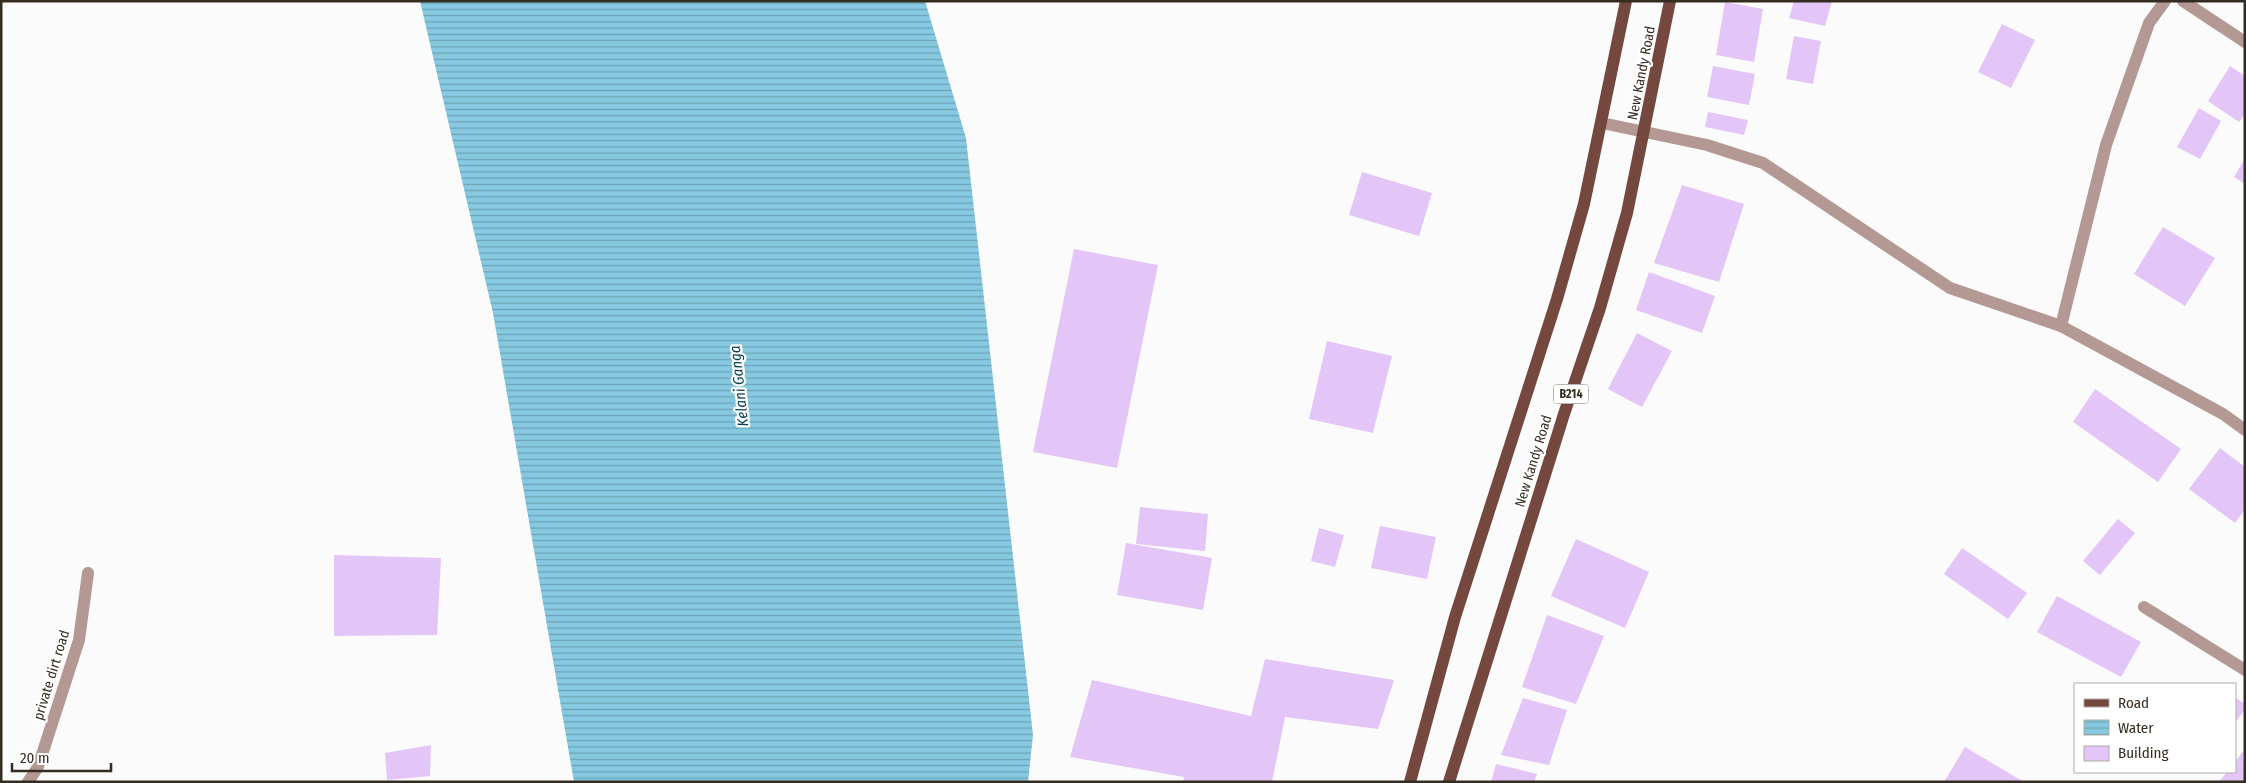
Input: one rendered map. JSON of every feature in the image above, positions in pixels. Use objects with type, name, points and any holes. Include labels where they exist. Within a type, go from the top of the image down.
[{"type":"main road","name":"New Kandy Road","points":[[1410,782],[1455,617],[1558,299],[1584,204],[1626,1]]},
{"type":"main road","name":"New Kandy Road","points":[[1449,782],[1564,414],[1600,308],[1627,212],[1645,132],[1670,1]]},
{"type":"street","points":[[2061,326],[2106,145],[2149,22],[2165,1]]},
{"type":"street","points":[[2183,1],[2245,42]]},
{"type":"street","points":[[1602,123],[1707,145],[1763,163],[1950,288],[2061,326],[2223,414],[2245,430]]},
{"type":"street","name":"private dirt road","points":[[28,782],[38,766],[79,640],[88,573]]},
{"type":"street","points":[[2144,607],[2245,670]]},
{"type":"water","name":"Kelani Ganga","points":[[420,1],[925,1],[966,138],[1033,735],[1028,782],[574,782],[493,313]]},
{"type":"building","points":[[1794,1],[1832,1],[1825,26],[1789,18]]},
{"type":"building","points":[[1725,2],[1763,9],[1754,62],[1716,55]]},
{"type":"building","points":[[2002,24],[2035,40],[2011,88],[1978,72]]},
{"type":"building","points":[[1794,36],[1821,41],[1813,84],[1786,79]]},
{"type":"building","points":[[1713,66],[1755,74],[1749,105],[1707,97]]},
{"type":"building","points":[[2230,66],[2245,76],[2245,114],[2239,122],[2208,101]]},
{"type":"building","points":[[2199,108],[2221,121],[2200,159],[2177,147]]},
{"type":"building","points":[[1708,112],[1748,120],[1744,135],[1705,127]]},
{"type":"building","points":[[2245,158],[2245,184],[2234,177]]},
{"type":"building","points":[[1362,172],[1432,193],[1419,236],[1349,215]]},
{"type":"building","points":[[1682,185],[1744,204],[1719,282],[1654,263]]},
{"type":"building","points":[[2163,227],[2215,258],[2185,306],[2134,274]]},
{"type":"building","points":[[1074,249],[1158,265],[1117,468],[1033,452]]},
{"type":"building","points":[[1649,272],[1715,296],[1702,333],[1636,310]]},
{"type":"building","points":[[1637,333],[1672,351],[1642,407],[1608,389]]},
{"type":"building","points":[[1327,341],[1392,356],[1373,433],[1309,419]]},
{"type":"building","points":[[2095,389],[2181,449],[2158,482],[2073,422]]},
{"type":"building","points":[[2220,448],[2245,467],[2245,509],[2235,523],[2189,489]]},
{"type":"building","points":[[1140,507],[1208,514],[1205,551],[1136,544]]},
{"type":"building","points":[[2118,519],[2135,533],[2100,575],[2083,561]]},
{"type":"building","points":[[1380,526],[1436,537],[1427,579],[1371,568]]},
{"type":"building","points":[[1319,528],[1344,535],[1335,567],[1311,561]]},
{"type":"building","points":[[1576,539],[1649,572],[1625,628],[1551,596]]},
{"type":"building","points":[[1126,543],[1212,558],[1203,610],[1117,595]]},
{"type":"building","points":[[1962,548],[2027,593],[2008,619],[1944,574]]},
{"type":"building","points":[[334,555],[441,558],[437,635],[334,636]]},
{"type":"building","points":[[2057,596],[2141,642],[2121,677],[2037,632]]},
{"type":"building","points":[[1547,615],[1604,636],[1576,704],[1522,687]]},
{"type":"building","points":[[1265,659],[1394,680],[1378,729],[1285,717],[1272,782],[1183,782],[1184,777],[1070,757],[1092,680],[1251,716]]},
{"type":"building","points":[[1523,698],[1567,710],[1549,765],[1501,755]]},
{"type":"building","points":[[2236,698],[2245,704],[2245,709],[2236,722]]},
{"type":"building","points":[[431,745],[430,776],[387,780],[385,753]]},
{"type":"building","points":[[1965,747],[2024,782],[1944,782]]},
{"type":"building","points":[[2243,751],[2245,782],[2219,782],[2226,773],[2236,773],[2236,761]]},
{"type":"building","points":[[1496,764],[1537,774],[1534,782],[1491,782]]}]
